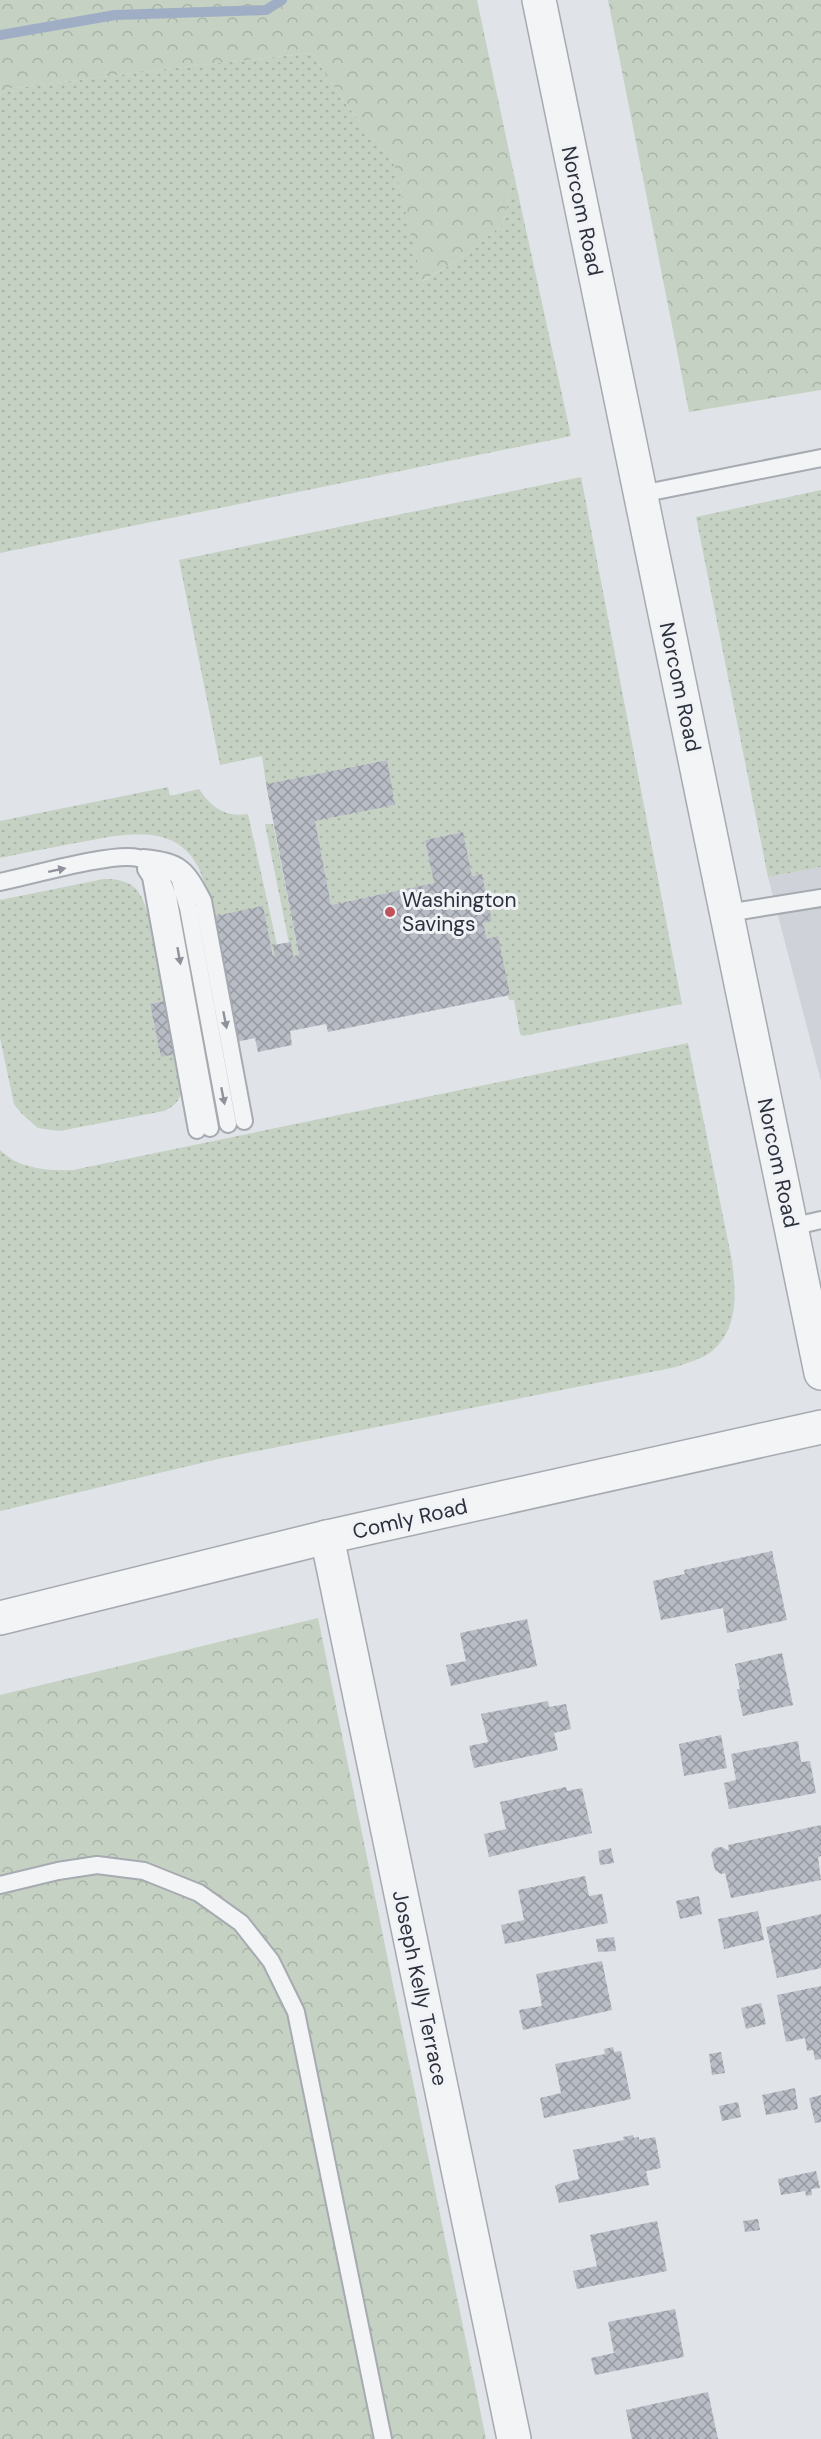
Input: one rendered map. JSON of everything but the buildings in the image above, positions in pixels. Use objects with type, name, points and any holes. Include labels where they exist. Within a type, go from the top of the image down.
[{"type":"street","name":"Norcom Road","points":[[539,0],[727,913],[806,1224],[821,1373]]},
{"type":"street","name":"Comly Road","points":[[0,1618],[327,1537],[821,1427]]},
{"type":"street","name":"Joseph Kelly Terrace","points":[[327,1537],[514,2439]]},
{"type":"lane","points":[[640,494],[821,458]]},
{"type":"lane","points":[[0,882],[118,856],[140,858],[165,866],[179,877],[236,1123]]},
{"type":"lane","points":[[140,858],[159,871],[168,896],[203,1129]]},
{"type":"lane","points":[[727,913],[821,898]]},
{"type":"lane","points":[[0,1885],[58,1871],[97,1865],[144,1871],[199,1893],[241,1923],[271,1961],[296,2012],[383,2439]]},
{"type":"shaded area","points":[[821,867],[821,1081],[768,877]]},
{"type":"green space","points":[[0,0],[477,0],[514,175],[503,224],[463,257],[422,281],[394,164],[346,104],[312,53],[7,89],[0,94]]},
{"type":"green space","points":[[608,0],[821,0],[821,390],[689,412]]},
{"type":"green space","points":[[312,53],[346,104],[394,164],[423,281],[463,257],[503,224],[514,175],[571,436],[0,553],[0,94],[7,89]]},
{"type":"green space","points":[[581,477],[682,1004],[523,1036],[520,1034],[514,1000],[509,1000],[498,937],[487,939],[483,923],[492,921],[482,874],[472,876],[463,832],[425,840],[434,883],[331,905],[315,821],[395,805],[386,760],[266,784],[262,756],[220,765],[179,560]]},
{"type":"green space","points":[[821,490],[821,867],[768,877],[696,517]]},
{"type":"green space","points":[[168,787],[170,796],[199,789],[220,810],[240,815],[248,814],[277,945],[275,956],[273,956],[263,907],[210,917],[206,889],[197,865],[186,851],[173,841],[158,836],[124,835],[0,858],[0,821]]},
{"type":"green space","points":[[265,824],[273,824],[299,955],[293,956],[291,942],[289,943]]},
{"type":"green space","points":[[104,879],[120,880],[132,885],[141,896],[146,908],[165,1001],[150,1004],[161,1056],[176,1054],[182,1079],[181,1094],[172,1106],[164,1111],[59,1131],[38,1128],[14,1104],[0,1038],[0,900]]},
{"type":"green space","points":[[688,1043],[732,1261],[734,1285],[734,1310],[731,1322],[727,1333],[711,1352],[676,1367],[218,1459],[0,1511],[0,1150],[16,1161],[34,1168],[73,1170]]},
{"type":"green space","points":[[318,1618],[486,2439],[0,2439],[0,1695]]},
{"type":"waterway","points":[[0,35],[115,15],[266,10],[282,0]]},
{"type":"place","name":"Washington Savings","points":[[390,912]]}]
